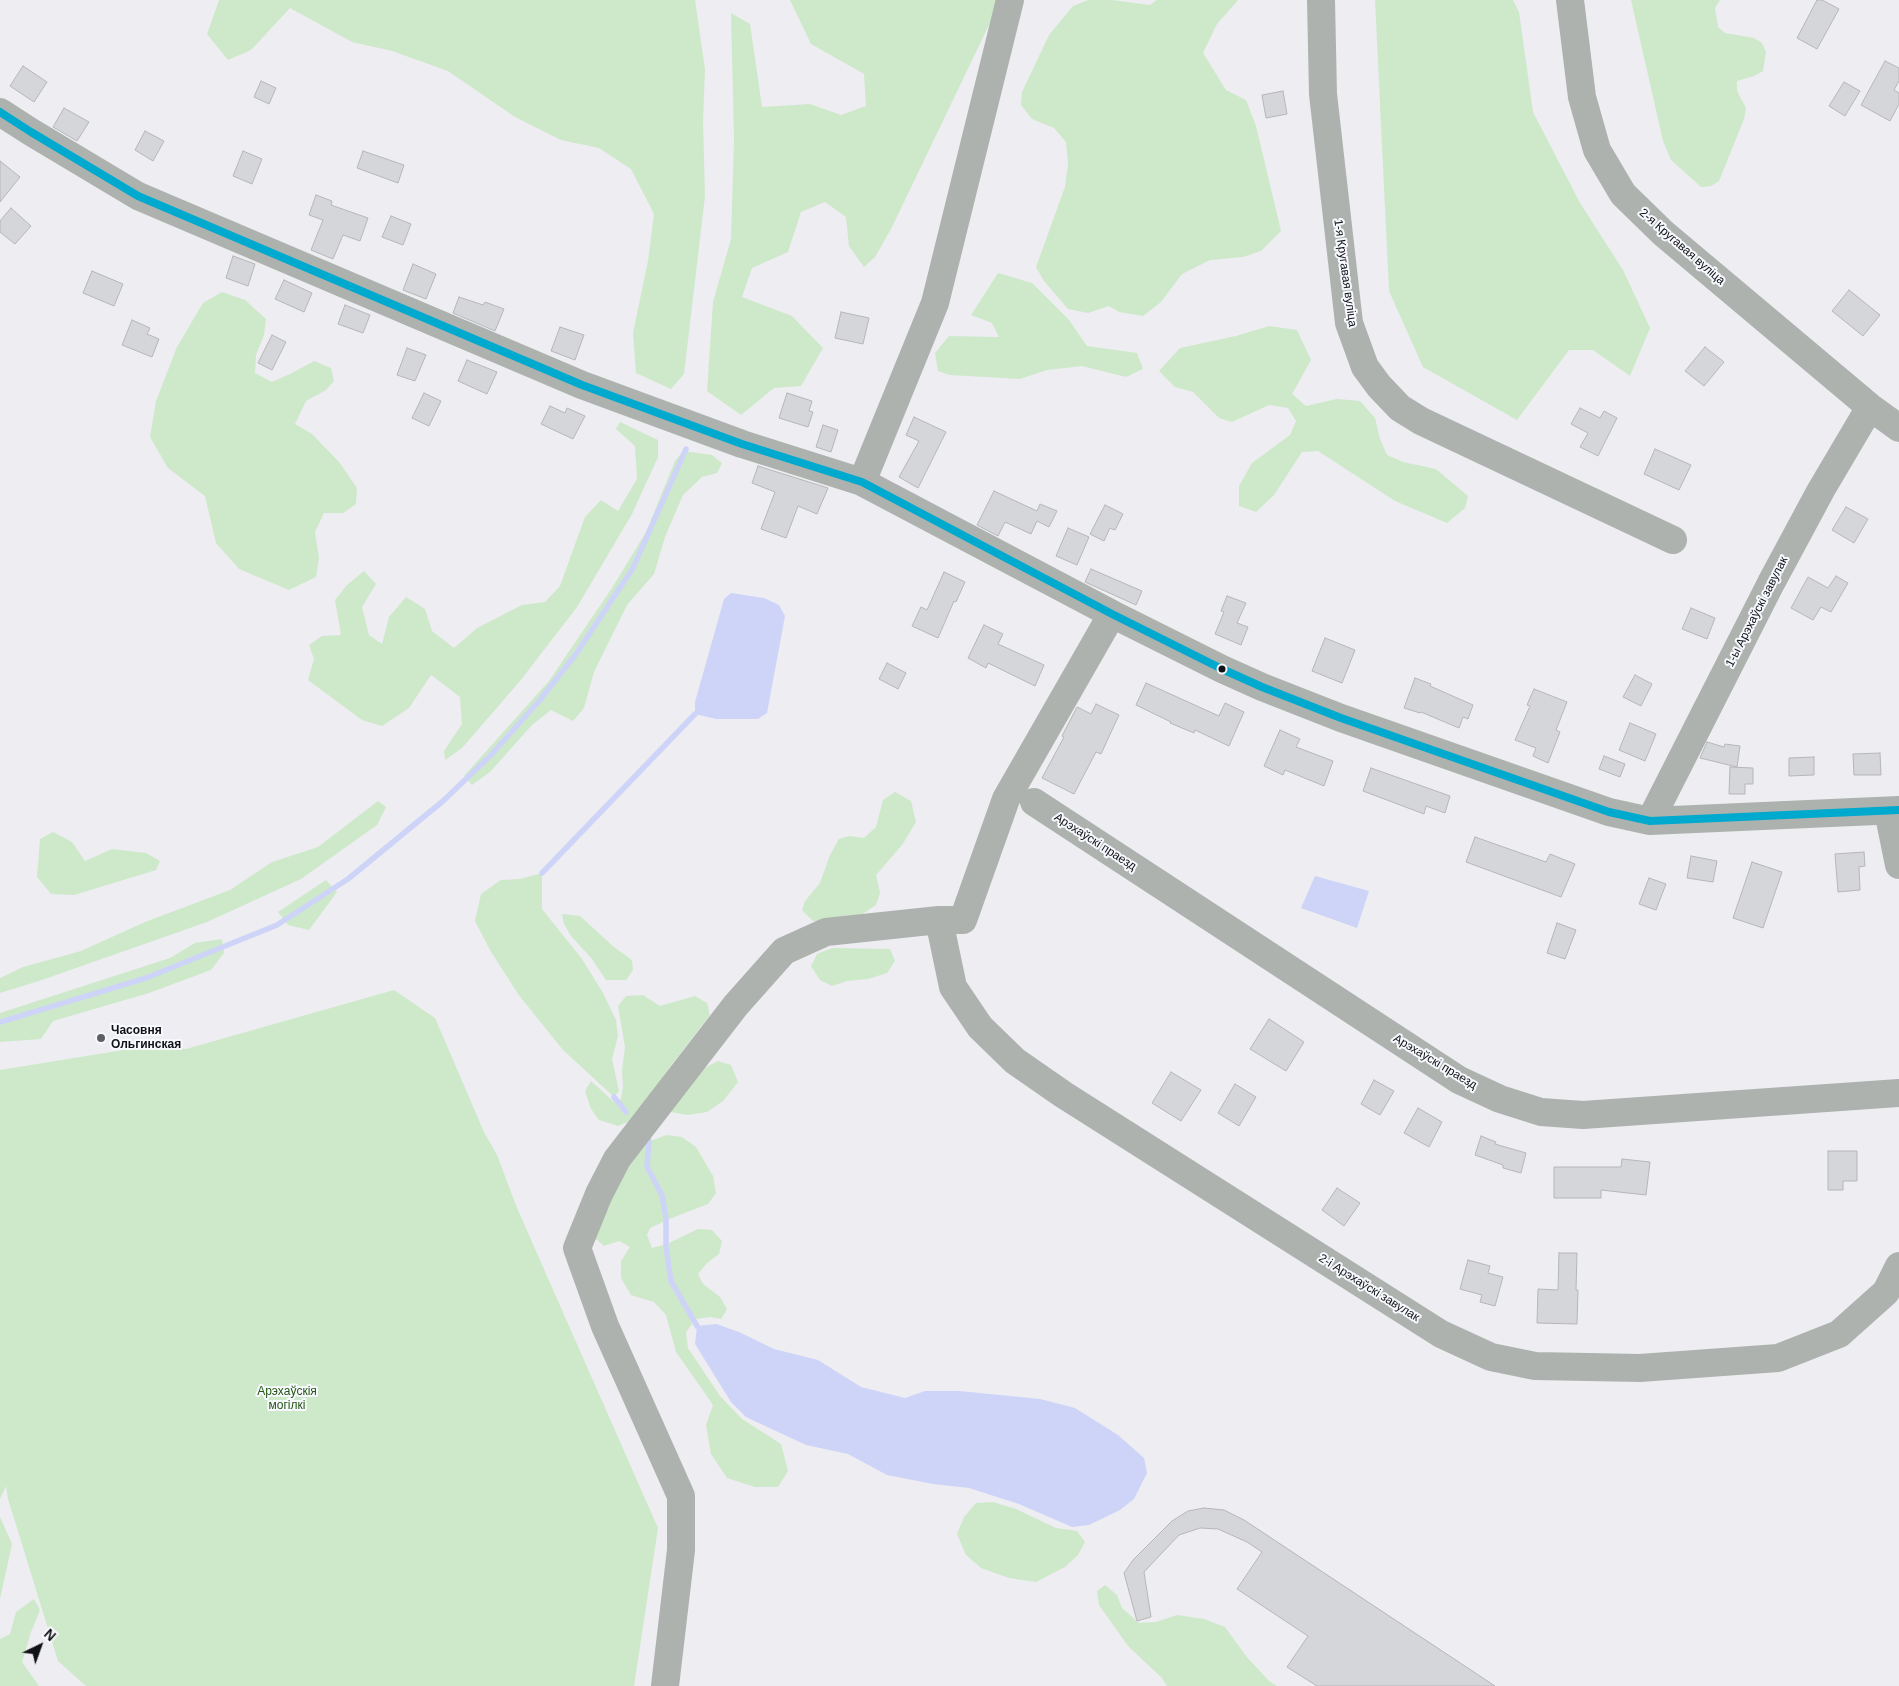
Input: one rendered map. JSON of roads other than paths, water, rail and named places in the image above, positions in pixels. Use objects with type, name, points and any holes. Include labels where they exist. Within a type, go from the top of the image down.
[{"type":"street","points":[[862,482],[935,303],[1010,0]]},
{"type":"street","name":"1-я Кругавая вуліца","points":[[1321,0],[1323,94],[1349,323],[1365,367],[1379,386],[1400,408],[1421,421],[1673,540]]},
{"type":"street","name":"2-я Кругавая вуліца","points":[[1570,0],[1582,97],[1597,150],[1623,194],[1663,233],[1870,407],[1899,428]]},
{"type":"street","points":[[0,112],[138,196],[604,393],[742,444],[862,482],[1112,614],[1262,687],[1342,718],[1609,812],[1650,821],[1894,811],[1899,866]]},
{"type":"street","name":"1-ы Арэхаўскі завулак","points":[[1650,821],[1771,583],[1821,490],[1870,407]]},
{"type":"street","points":[[665,1686],[681,1550],[680,1496],[605,1326],[577,1248],[599,1194],[617,1158],[736,1005],[784,951],[826,932],[939,920],[962,920],[1006,799],[1112,614]]},
{"type":"street","name":"Арэхаўскі праезд","points":[[1034,802],[1459,1080],[1500,1099],[1541,1112],[1584,1116],[1899,1093]]},
{"type":"street","name":"2-і Арэхаўскі завулак","points":[[939,920],[953,987],[980,1028],[1015,1062],[1441,1334],[1490,1357],[1535,1366],[1640,1368],[1778,1358],[1840,1334],[1886,1292],[1899,1266]]},
{"type":"water","points":[[731,593],[764,598],[779,605],[785,616],[767,713],[758,719],[716,719],[695,714],[695,702],[724,599]]},
{"type":"water","points":[[1315,876],[1369,891],[1357,928],[1301,908]]},
{"type":"water","points":[[716,1324],[739,1332],[774,1349],[818,1360],[861,1387],[905,1398],[925,1391],[959,1391],[1040,1399],[1075,1408],[1118,1435],[1144,1458],[1147,1473],[1134,1499],[1120,1510],[1089,1525],[1072,1527],[1019,1504],[969,1488],[933,1484],[887,1475],[848,1454],[806,1445],[746,1417],[731,1402],[695,1344],[697,1326]]},
{"type":"waterway","points":[[0,1022],[146,978],[277,925],[348,879],[443,801],[491,755],[539,701],[576,654],[633,568],[686,449]]},
{"type":"waterway","points":[[542,873],[695,714]]},
{"type":"waterway","points":[[614,1097],[626,1112]]},
{"type":"waterway","points":[[645,1134],[649,1140],[647,1167],[662,1195],[666,1218],[666,1247],[671,1281],[697,1326]]},
{"type":"place","name":"Часовня Ольгинская","points":[[101,1038]]},
{"type":"park label","name":"Арэхаўскія могілкі","points":[[287,1399]]}]
